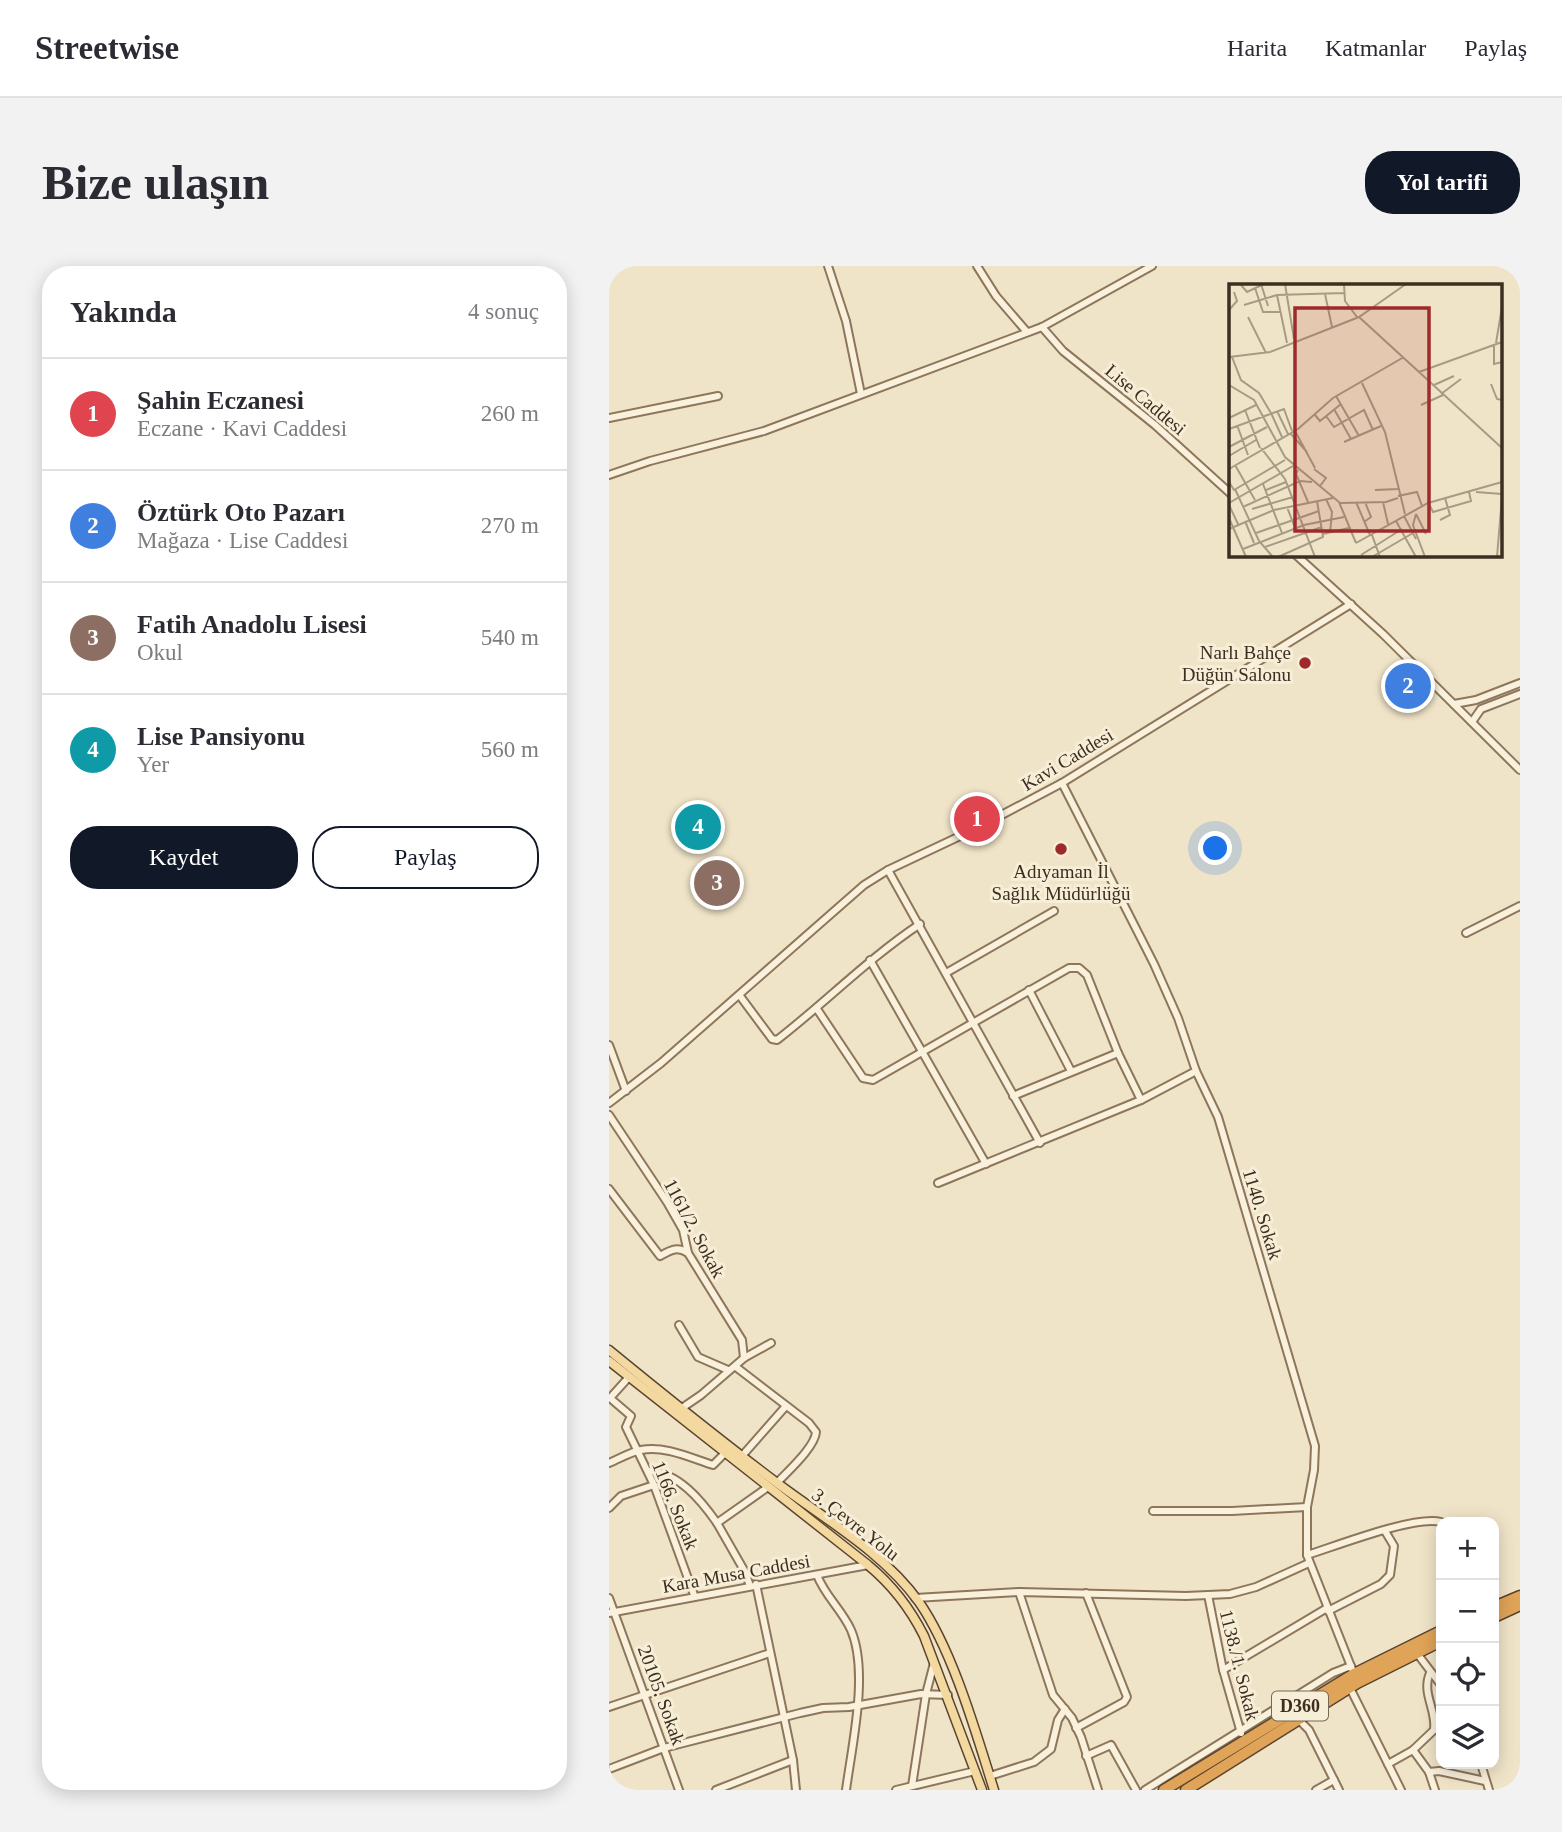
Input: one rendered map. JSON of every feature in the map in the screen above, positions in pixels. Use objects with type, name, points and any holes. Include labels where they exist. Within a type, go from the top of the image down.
[{"type":"highway","points":[[1499,1605],[1520,1596]]},
{"type":"highway","points":[[1499,1615],[1520,1605]]},
{"type":"highway","name":"D360","points":[[1164,1790],[1243,1736],[1352,1670],[1436,1633]]},
{"type":"highway","name":"D360","points":[[1186,1790],[1350,1688],[1436,1643]]},
{"type":"main road","name":"3. Çevre Yolu","points":[[609,1350],[777,1483],[875,1555],[915,1598],[941,1640],[994,1790]]},
{"type":"main road","name":"3. Çevre Yolu","points":[[609,1361],[882,1578],[919,1626],[948,1695],[973,1772],[982,1790]]},
{"type":"street","points":[[828,266],[846,321],[861,394]]},
{"type":"street","points":[[977,266],[996,296],[1027,332]]},
{"type":"street","points":[[609,475],[650,461],[764,431],[1042,327],[1152,266]]},
{"type":"street","name":"Lise Caddesi","points":[[1042,327],[1057,346],[1155,425],[1229,492]]},
{"type":"street","points":[[609,418],[719,396]]},
{"type":"street","points":[[1297,556],[1351,604],[1520,770]]},
{"type":"street","name":"Kavi Caddesi","points":[[609,1102],[626,1091],[740,996],[856,891],[888,870],[975,829],[1062,783],[1351,604]]},
{"type":"street","points":[[1454,704],[1476,700],[1520,683]]},
{"type":"street","points":[[1472,722],[1481,709],[1520,694]]},
{"type":"street","name":"1140. Sokak","points":[[1062,783],[1154,964],[1178,1018],[1196,1071],[1218,1117],[1315,1446],[1307,1507],[1308,1559],[1352,1670]]},
{"type":"street","points":[[888,870],[1040,1143]]},
{"type":"street","points":[[1466,933],[1520,906]]},
{"type":"street","points":[[946,973],[1054,911]]},
{"type":"street","points":[[740,996],[772,1040],[777,1040],[817,1009],[870,960],[920,924]]},
{"type":"street","points":[[870,960],[986,1164]]},
{"type":"street","points":[[817,1009],[866,1080],[876,1079],[1069,968],[1081,969],[1087,975],[1140,1100]]},
{"type":"street","points":[[1029,990],[1071,1072]]},
{"type":"street","points":[[609,1045],[626,1091]]},
{"type":"street","points":[[1013,1096],[1118,1053]]},
{"type":"street","points":[[938,1183],[1140,1100],[1196,1071]]},
{"type":"street","name":"1161/2. Sokak","points":[[609,1115],[683,1230],[688,1254],[742,1340],[744,1358]]},
{"type":"street","points":[[609,1189],[660,1256],[674,1248],[688,1254]]},
{"type":"street","points":[[679,1325],[698,1357],[722,1365],[728,1370]]},
{"type":"street","points":[[682,1408],[744,1358],[771,1343]]},
{"type":"street","points":[[736,1367],[809,1423],[816,1432],[816,1437],[777,1483]]},
{"type":"street","name":"1166. Sokak","points":[[629,1377],[610,1398],[631,1416],[626,1427],[648,1471],[694,1595]]},
{"type":"street","points":[[742,1456],[786,1406]]},
{"type":"street","points":[[609,1463],[637,1450],[671,1452],[713,1465],[725,1453]]},
{"type":"street","points":[[648,1471],[670,1476],[702,1501],[753,1585],[793,1760],[796,1790]]},
{"type":"street","points":[[609,1508],[621,1496],[653,1485]]},
{"type":"street","points":[[717,1523],[768,1488]]},
{"type":"street","points":[[1153,1511],[1307,1507]]},
{"type":"street","points":[[915,1598],[1019,1592],[1207,1595],[1244,1592],[1308,1559],[1385,1531],[1436,1522]]},
{"type":"street","points":[[1223,1670],[1328,1609],[1381,1584],[1390,1576],[1394,1546],[1385,1531]]},
{"type":"street","name":"Kara Musa Caddesi","points":[[612,1612],[868,1565]]},
{"type":"street","points":[[817,1575],[824,1592],[851,1630],[859,1663],[846,1790]]},
{"type":"street","points":[[1019,1592],[1053,1695],[1076,1728],[1098,1790]]},
{"type":"street","points":[[1076,1728],[1124,1702],[1127,1697],[1086,1592]]},
{"type":"street","name":"1138./1. Sokak","points":[[1207,1595],[1223,1670],[1243,1736]]},
{"type":"street","name":"20105. Sokak","points":[[609,1598],[679,1790]]},
{"type":"street","points":[[1416,1652],[1436,1680]]},
{"type":"street","points":[[609,1707],[770,1653]]},
{"type":"street","points":[[912,1786],[926,1694],[934,1661]]},
{"type":"street","points":[[1430,1673],[1427,1692],[1436,1719]]},
{"type":"street","points":[[1350,1688],[1401,1790]]},
{"type":"street","points":[[609,1769],[664,1748],[823,1708],[856,1708],[926,1694],[948,1695]]},
{"type":"street","points":[[990,1776],[1034,1762],[1051,1749],[1058,1720],[1065,1709]]},
{"type":"street","points":[[1299,1720],[1309,1730],[1339,1790]]},
{"type":"street","points":[[1388,1764],[1413,1750],[1436,1728]]},
{"type":"street","points":[[1145,1790],[1243,1736]]},
{"type":"street","points":[[1086,1756],[1111,1745],[1136,1790]]},
{"type":"street","points":[[1413,1750],[1429,1772],[1435,1790]]},
{"type":"street","points":[[716,1790],[793,1760]]},
{"type":"street","points":[[1482,1769],[1489,1790]]},
{"type":"street","points":[[1429,1772],[1439,1771],[1485,1781]]},
{"type":"street","points":[[896,1790],[973,1772]]},
{"type":"street","points":[[1317,1790],[1334,1780]]},
{"type":"place","name":"Narlı Bahçe Düğün Salonu","points":[[1305,663]]},
{"type":"place","name":"Öztürk Oto Pazarı","points":[[1408,686]]},
{"type":"place","name":"Şahin Eczanesi","points":[[977,819]]},
{"type":"place","name":"Lise Pansiyonu","points":[[698,827]]},
{"type":"place","name":"Adıyaman İl Sağlık Müdürlüğü","points":[[1061,849]]},
{"type":"place","name":"Fatih Anadolu Lisesi","points":[[717,883]]}]
